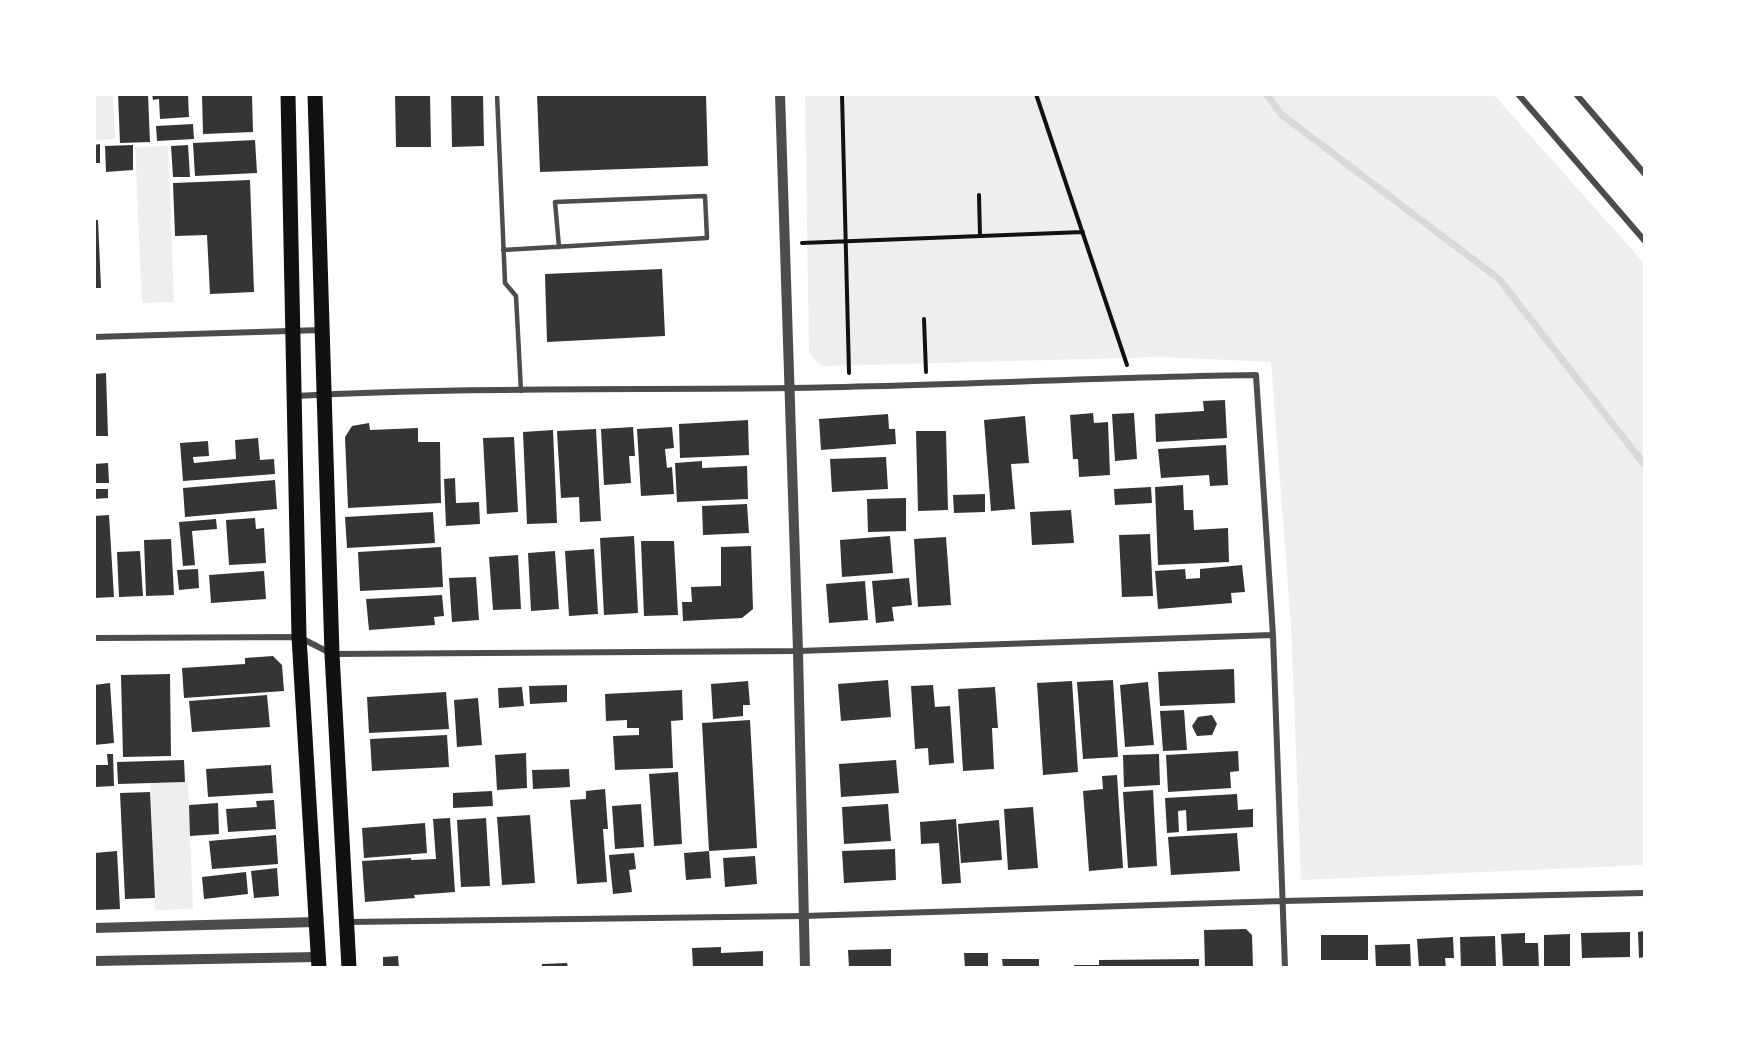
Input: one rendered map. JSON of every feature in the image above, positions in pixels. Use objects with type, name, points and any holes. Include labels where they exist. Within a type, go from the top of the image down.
[{"type":"main road","points":[[288,94],[299,637],[319,962]]},
{"type":"main road","points":[[315,94],[332,654],[349,968]]},
{"type":"street","points":[[780,94],[798,651],[805,968]]},
{"type":"street","points":[[1518,94],[1644,240]]},
{"type":"street","points":[[1576,94],[1644,172]]},
{"type":"street","points":[[94,337],[322,330]]},
{"type":"street","points":[[295,396],[850,387],[1256,375],[1274,634],[1285,968]]},
{"type":"street","points":[[94,638],[299,637],[332,654],[798,651],[1274,634]]},
{"type":"street","points":[[346,922],[804,916],[1283,901],[1644,893]]},
{"type":"street","points":[[94,928],[279,921],[316,922]]},
{"type":"street","points":[[94,961],[319,962]]},
{"type":"lane","points":[[497,94],[505,283],[516,296],[521,391]]},
{"type":"lane","points":[[503,250],[559,247],[707,238],[705,196],[555,202],[559,247]]},
{"type":"path","points":[[842,94],[850,387]]},
{"type":"path","points":[[1036,94],[1131,377]]},
{"type":"path","points":[[979,195],[980,236]]},
{"type":"path","points":[[784,244],[1083,232]]},
{"type":"path","points":[[924,319],[926,384]]},
{"type":"shaded area","points":[[95,94],[113,95],[115,139],[95,140]]},
{"type":"shaded area","points":[[805,95],[1494,95],[1644,263],[1644,865],[1301,880],[1291,625],[1271,362],[1162,357],[824,366],[816,361],[809,351]]},
{"type":"shaded area","points":[[168,146],[174,302],[142,303],[135,147]]},
{"type":"shaded area","points":[[188,782],[193,909],[155,910],[150,783]]},
{"type":"building","points":[[118,94],[148,94],[150,142],[120,143]]},
{"type":"building","points":[[152,94],[188,94],[189,117],[160,119],[159,99],[153,100]]},
{"type":"building","points":[[202,94],[252,94],[253,132],[203,134]]},
{"type":"building","points":[[395,94],[430,94],[431,147],[396,147]]},
{"type":"building","points":[[451,94],[483,94],[484,146],[452,147]]},
{"type":"building","points":[[537,94],[706,94],[708,166],[540,172]]},
{"type":"building","points":[[193,124],[194,139],[157,141],[156,126]]},
{"type":"building","points":[[255,140],[257,173],[195,176],[193,143]]},
{"type":"building","points":[[100,144],[100,163],[94,163],[94,145]]},
{"type":"building","points":[[133,145],[133,170],[106,172],[105,146]]},
{"type":"building","points":[[188,145],[190,177],[173,177],[171,146]]},
{"type":"building","points":[[250,180],[254,292],[210,294],[207,235],[175,236],[173,183]]},
{"type":"building","points":[[94,220],[98,220],[101,288],[94,288]]},
{"type":"building","points":[[662,269],[665,336],[547,342],[545,274]]},
{"type":"building","points":[[106,373],[108,436],[94,436],[94,374]]},
{"type":"building","points":[[1225,400],[1227,438],[1156,442],[1155,414],[1204,411],[1203,401]]},
{"type":"building","points":[[1093,413],[1094,423],[1108,422],[1110,475],[1079,477],[1078,459],[1073,459],[1070,415]]},
{"type":"building","points":[[1134,413],[1137,459],[1115,461],[1112,414]]},
{"type":"building","points":[[888,414],[889,429],[895,429],[896,444],[821,450],[819,419]]},
{"type":"building","points":[[1025,416],[1029,463],[1011,464],[1015,509],[991,511],[984,420]]},
{"type":"building","points":[[748,420],[749,455],[680,458],[679,424]]},
{"type":"building","points":[[369,423],[370,430],[418,428],[418,442],[440,442],[441,503],[348,508],[345,437],[352,426]]},
{"type":"building","points":[[633,427],[635,456],[629,456],[631,483],[604,485],[601,429]]},
{"type":"building","points":[[672,427],[674,448],[665,449],[667,468],[672,467],[674,494],[641,496],[637,429]]},
{"type":"building","points":[[596,429],[601,521],[580,522],[579,497],[561,498],[557,431]]},
{"type":"building","points":[[553,430],[557,523],[527,524],[523,432]]},
{"type":"building","points":[[916,431],[946,431],[948,510],[918,511]]},
{"type":"building","points":[[514,437],[518,512],[487,514],[483,438]]},
{"type":"building","points":[[258,438],[260,460],[274,459],[275,474],[183,481],[180,443],[208,441],[209,456],[193,457],[194,463],[236,459],[235,440]]},
{"type":"building","points":[[1226,445],[1228,485],[1210,486],[1209,475],[1161,478],[1158,449]]},
{"type":"building","points":[[886,457],[888,489],[832,492],[830,459]]},
{"type":"building","points":[[702,461],[702,468],[747,466],[748,499],[677,502],[675,463]]},
{"type":"building","points":[[108,463],[109,483],[94,483],[94,464]]},
{"type":"building","points":[[455,478],[456,503],[479,502],[480,524],[446,526],[444,479]]},
{"type":"building","points":[[275,480],[277,509],[185,517],[183,488]]},
{"type":"building","points":[[1183,485],[1184,510],[1193,510],[1194,530],[1228,528],[1229,562],[1158,565],[1155,487]]},
{"type":"building","points":[[1151,487],[1152,503],[1115,505],[1114,489]]},
{"type":"building","points":[[94,489],[108,489],[108,498],[94,499]]},
{"type":"building","points":[[985,494],[985,512],[954,513],[953,495]]},
{"type":"building","points":[[906,498],[906,531],[868,532],[867,499]]},
{"type":"building","points":[[747,504],[749,533],[703,535],[702,506]]},
{"type":"building","points":[[1071,510],[1074,543],[1032,545],[1030,512]]},
{"type":"building","points":[[433,512],[435,543],[347,548],[345,517]]},
{"type":"building","points":[[109,515],[114,597],[94,598],[94,516]]},
{"type":"building","points":[[255,518],[256,529],[264,528],[266,563],[229,565],[226,520]]},
{"type":"building","points":[[216,519],[217,529],[192,531],[195,565],[183,566],[179,522]]},
{"type":"building","points":[[1150,534],[1153,596],[1122,597],[1119,535]]},
{"type":"building","points":[[634,536],[638,613],[604,615],[600,538]]},
{"type":"building","points":[[890,536],[893,573],[842,577],[840,540]]},
{"type":"building","points":[[946,537],[951,605],[918,607],[914,539]]},
{"type":"building","points":[[171,539],[174,595],[146,596],[144,540]]},
{"type":"building","points":[[641,541],[674,541],[678,615],[644,616]]},
{"type":"building","points":[[751,546],[753,609],[742,618],[683,621],[682,602],[692,602],[691,587],[721,586],[721,547]]},
{"type":"building","points":[[441,547],[443,587],[360,591],[358,552]]},
{"type":"building","points":[[594,549],[598,614],[569,616],[565,551]]},
{"type":"building","points":[[140,551],[143,596],[119,597],[117,552]]},
{"type":"building","points":[[555,551],[559,609],[531,611],[528,553]]},
{"type":"building","points":[[518,555],[521,609],[493,610],[489,557]]},
{"type":"building","points":[[1242,565],[1245,592],[1231,593],[1232,603],[1158,609],[1155,571],[1185,569],[1186,579],[1200,578],[1200,569]]},
{"type":"building","points":[[198,569],[199,588],[179,590],[177,570]]},
{"type":"building","points":[[264,571],[266,599],[211,603],[209,575]]},
{"type":"building","points":[[476,577],[479,620],[452,622],[449,578]]},
{"type":"building","points":[[909,578],[912,605],[892,607],[894,621],[876,623],[872,581]]},
{"type":"building","points":[[865,581],[868,620],[829,623],[826,584]]},
{"type":"building","points":[[442,595],[444,616],[434,617],[435,625],[369,630],[366,599]]},
{"type":"building","points":[[273,656],[282,665],[284,691],[184,698],[182,668],[245,664],[245,658]]},
{"type":"building","points":[[1234,669],[1235,703],[1160,706],[1158,672]]},
{"type":"building","points":[[170,674],[171,756],[123,757],[121,675]]},
{"type":"building","points":[[888,680],[891,717],[841,721],[838,684]]},
{"type":"building","points":[[1113,680],[1118,757],[1083,759],[1077,682]]},
{"type":"building","points":[[748,681],[750,705],[743,705],[743,716],[713,719],[711,684]]},
{"type":"building","points":[[1072,681],[1078,772],[1043,775],[1037,683]]},
{"type":"building","points":[[1148,682],[1154,745],[1125,747],[1120,685]]},
{"type":"building","points":[[110,683],[114,743],[94,745],[94,685]]},
{"type":"building","points":[[567,685],[567,702],[530,704],[529,686]]},
{"type":"building","points":[[933,685],[935,707],[950,706],[954,763],[929,765],[928,748],[915,749],[911,686]]},
{"type":"building","points":[[522,687],[524,706],[499,708],[498,688]]},
{"type":"building","points":[[995,687],[998,728],[992,728],[994,769],[963,771],[958,689]]},
{"type":"building","points":[[682,690],[683,720],[671,721],[673,768],[615,770],[613,736],[639,735],[639,728],[627,728],[627,720],[606,721],[605,694]]},
{"type":"building","points":[[446,692],[449,729],[369,733],[367,697]]},
{"type":"building","points":[[267,695],[270,727],[192,732],[189,701]]},
{"type":"building","points":[[478,698],[482,745],[457,747],[454,700]]},
{"type":"building","points":[[1184,710],[1187,750],[1163,751],[1160,711]]},
{"type":"building","points":[[1212,715],[1217,724],[1212,735],[1197,736],[1192,726],[1198,717]]},
{"type":"building","points":[[750,720],[757,848],[709,851],[702,723]]},
{"type":"building","points":[[447,735],[449,767],[372,771],[370,739]]},
{"type":"building","points":[[1238,751],[1239,771],[1230,772],[1231,788],[1168,792],[1166,755]]},
{"type":"building","points":[[526,753],[527,788],[497,790],[495,755]]},
{"type":"building","points":[[107,754],[113,754],[114,786],[94,787],[94,765],[108,765]]},
{"type":"building","points":[[1159,754],[1160,785],[1124,787],[1123,755]]},
{"type":"building","points":[[184,760],[185,782],[118,784],[117,762]]},
{"type":"building","points":[[896,760],[899,793],[841,797],[839,764]]},
{"type":"building","points":[[271,765],[273,793],[208,797],[206,769]]},
{"type":"building","points":[[569,769],[570,787],[533,789],[532,770]]},
{"type":"building","points":[[678,772],[682,844],[654,846],[649,774]]},
{"type":"building","points":[[1117,775],[1123,868],[1089,871],[1083,791],[1103,789],[1102,776]]},
{"type":"building","points":[[605,789],[608,829],[603,829],[607,882],[577,884],[570,800],[586,799],[586,791]]},
{"type":"building","points":[[1153,790],[1157,866],[1128,868],[1123,792]]},
{"type":"building","points":[[492,791],[493,806],[453,808],[453,793]]},
{"type":"building","points":[[150,792],[155,898],[125,899],[120,793]]},
{"type":"building","points":[[1237,794],[1238,810],[1253,809],[1253,827],[1187,831],[1186,810],[1178,811],[1179,832],[1167,833],[1165,798]]},
{"type":"building","points":[[274,800],[276,829],[228,832],[226,809],[257,807],[256,801]]},
{"type":"building","points":[[218,803],[219,834],[190,836],[189,805]]},
{"type":"building","points":[[641,804],[644,847],[615,849],[612,806]]},
{"type":"building","points":[[888,804],[891,841],[844,844],[842,807]]},
{"type":"building","points":[[1033,807],[1038,868],[1008,870],[1004,809]]},
{"type":"building","points":[[530,815],[535,883],[502,885],[497,817]]},
{"type":"building","points":[[450,818],[455,892],[365,902],[362,861],[436,859],[433,819]]},
{"type":"building","points":[[486,818],[490,886],[461,887],[457,820]]},
{"type":"building","points":[[956,819],[961,883],[942,884],[939,843],[921,844],[920,822]]},
{"type":"building","points":[[999,820],[1002,860],[961,863],[958,824]]},
{"type":"building","points":[[425,823],[427,853],[364,858],[362,828]]},
{"type":"building","points":[[1237,833],[1240,871],[1171,875],[1168,837]]},
{"type":"building","points":[[276,835],[278,864],[212,869],[209,841]]},
{"type":"building","points":[[895,849],[896,880],[844,883],[842,851]]},
{"type":"building","points":[[117,851],[120,909],[94,910],[94,853]]},
{"type":"building","points":[[709,851],[711,878],[686,880],[684,853]]},
{"type":"building","points":[[634,853],[636,869],[629,870],[632,892],[613,894],[609,855]]},
{"type":"building","points":[[755,856],[757,884],[725,887],[723,858]]},
{"type":"building","points":[[277,868],[279,896],[254,898],[251,871]]},
{"type":"building","points":[[246,872],[248,894],[204,899],[202,877]]},
{"type":"building","points":[[1246,929],[1252,935],[1253,968],[1205,968],[1204,930]]},
{"type":"building","points":[[1644,931],[1644,957],[1639,958],[1638,932]]},
{"type":"building","points":[[1630,932],[1630,957],[1582,958],[1581,933]]},
{"type":"building","points":[[1525,933],[1525,943],[1538,943],[1539,968],[1503,968],[1501,934]]},
{"type":"building","points":[[1570,934],[1570,968],[1544,968],[1544,935]]},
{"type":"building","points":[[1321,935],[1368,935],[1368,960],[1321,960]]},
{"type":"building","points":[[1495,936],[1496,968],[1461,968],[1460,937]]},
{"type":"building","points":[[1453,937],[1454,958],[1445,958],[1446,968],[1419,968],[1417,939]]},
{"type":"building","points":[[1410,944],[1411,968],[1376,968],[1375,945]]},
{"type":"building","points":[[721,947],[721,953],[763,951],[763,968],[693,968],[692,948]]},
{"type":"building","points":[[891,949],[891,968],[849,968],[848,950]]},
{"type":"building","points":[[964,953],[988,953],[988,968],[965,968]]},
{"type":"building","points":[[398,956],[399,968],[383,968],[383,957]]},
{"type":"building","points":[[1002,959],[1039,959],[1039,968],[1003,968]]},
{"type":"building","points":[[1199,959],[1199,968],[1074,968],[1074,965],[1099,965],[1099,960]]},
{"type":"building","points":[[567,963],[568,968],[542,968],[542,964]]},
{"type":"waterway","points":[[1266,94],[1282,115],[1499,279],[1644,464]]}]
